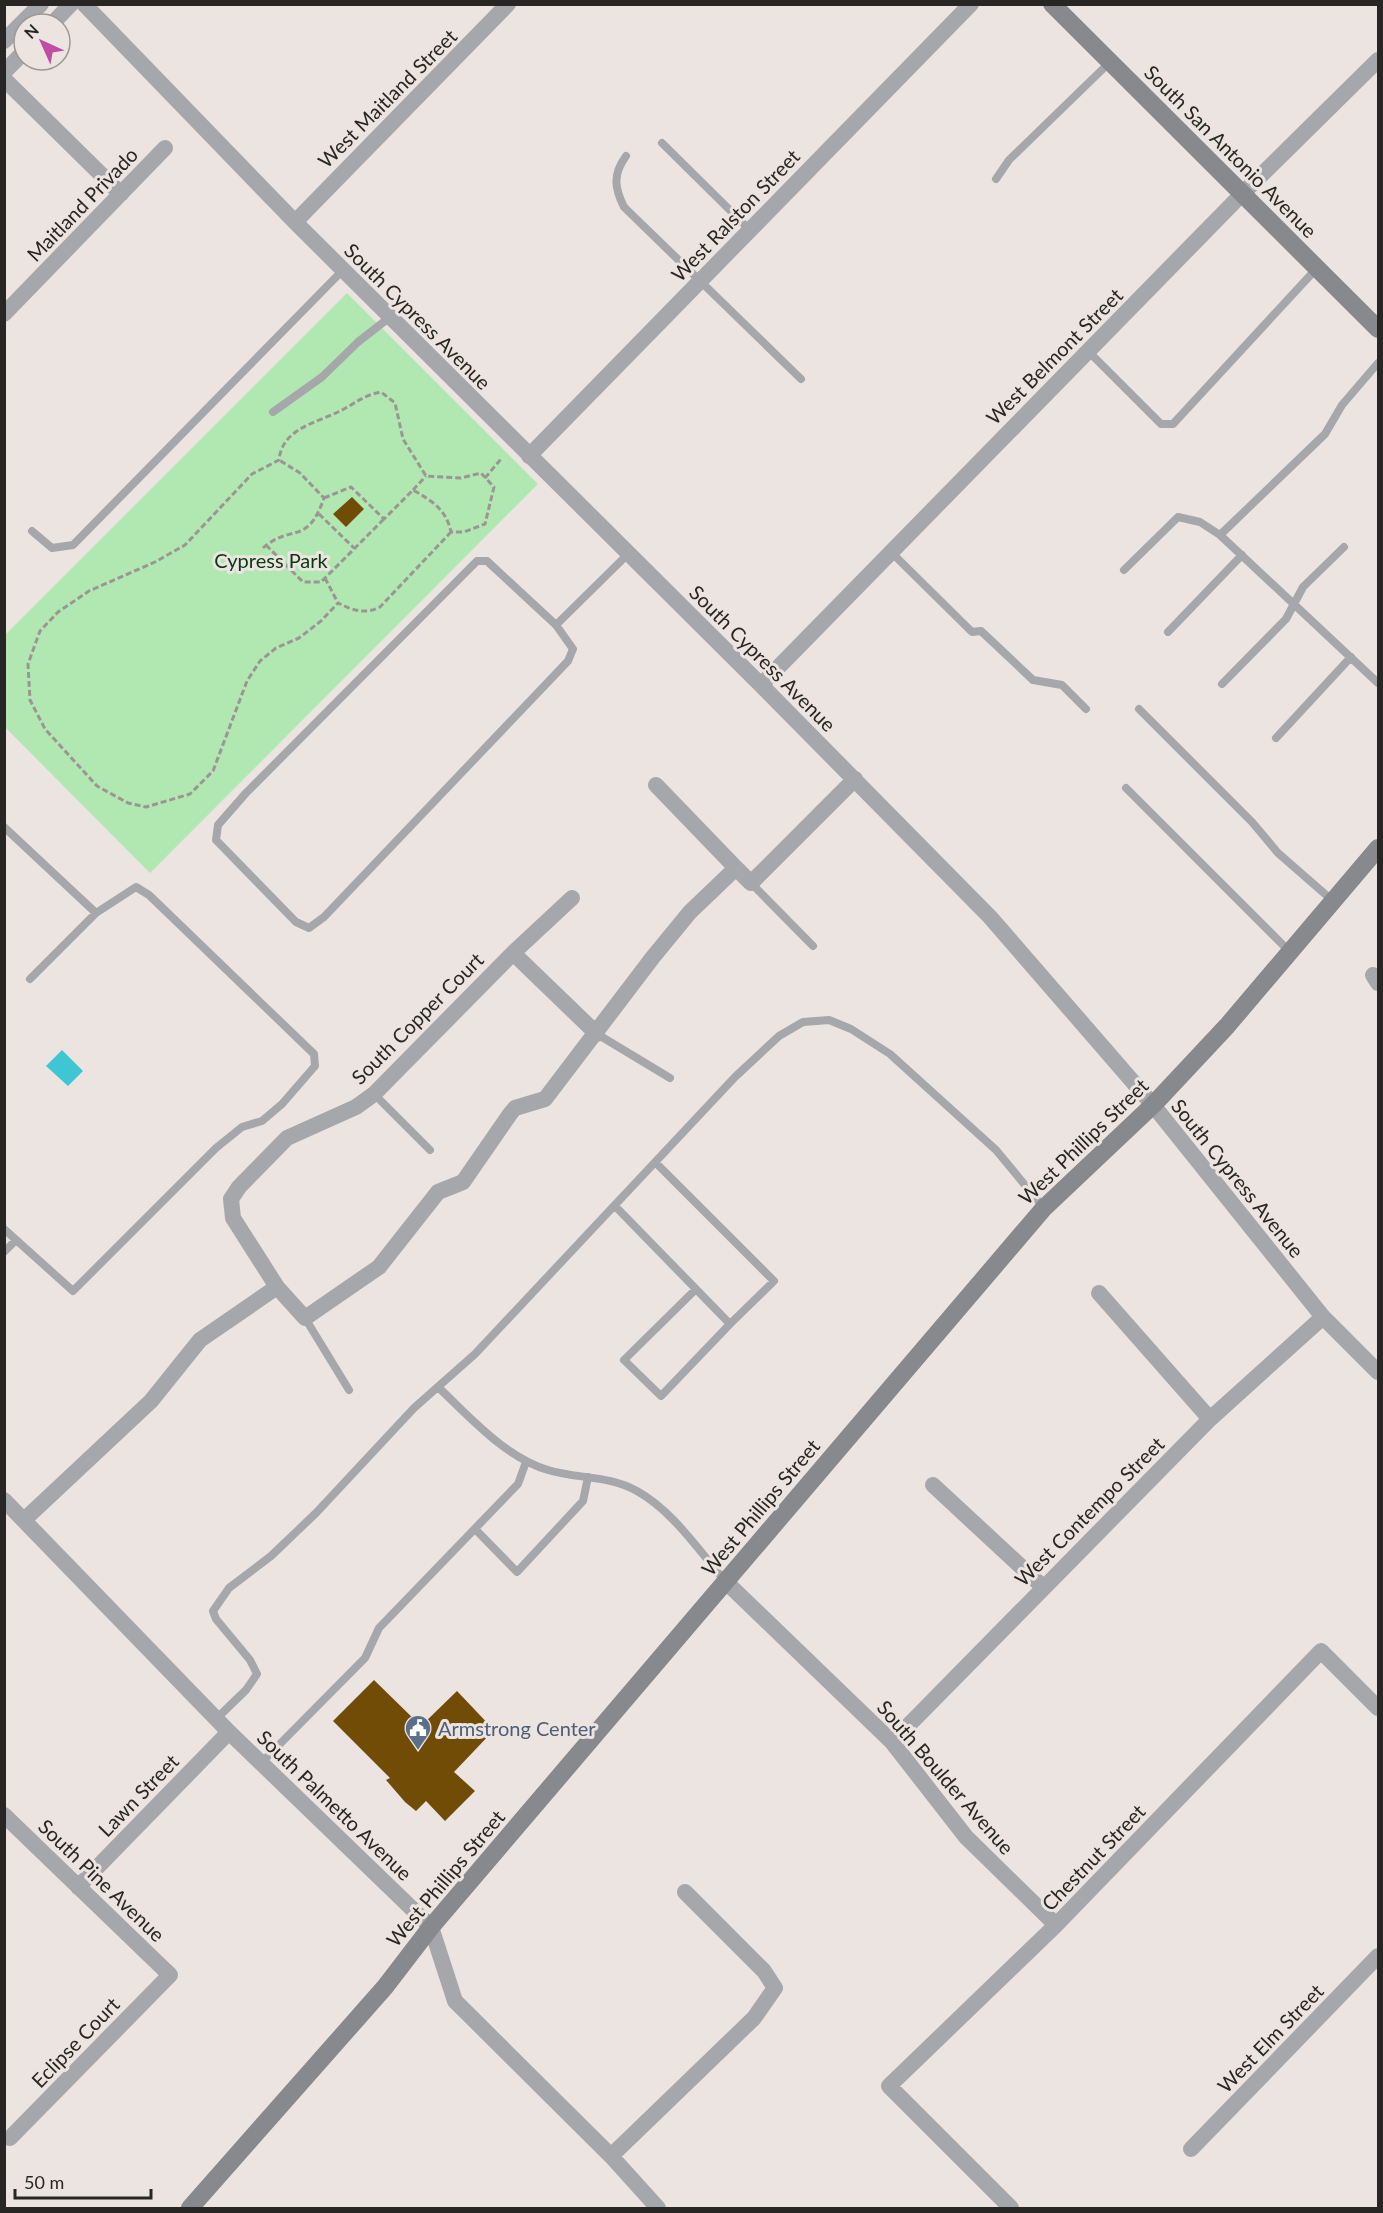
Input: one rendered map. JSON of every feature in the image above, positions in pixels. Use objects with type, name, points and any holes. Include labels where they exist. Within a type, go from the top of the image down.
[{"type":"street","points":[[4,41],[41,4]]},
{"type":"street","name":"South Cypress Avenue","points":[[84,4],[295,222],[761,685],[990,917],[1153,1105],[1323,1317],[1378,1372]]},
{"type":"street","name":"West Maitland Street","points":[[295,222],[508,4]]},
{"type":"street","name":"West Ralston Street","points":[[529,456],[971,4]]},
{"type":"street","name":"South San Antonio Avenue","points":[[1052,4],[1378,329]]},
{"type":"street","name":"West Belmont Street","points":[[761,685],[1242,194],[1378,60]]},
{"type":"street","points":[[4,79],[121,194]]},
{"type":"street","name":"Maitland Privado","points":[[4,314],[165,148]]},
{"type":"street","points":[[656,785],[751,883],[855,780]]},
{"type":"street","name":"West Phillips Street","points":[[190,2208],[385,1987],[431,1927],[1044,1208],[1153,1105],[1227,1026],[1378,848]]},
{"type":"street","points":[[305,1318],[380,1267],[438,1192],[464,1182],[515,1108],[545,1099],[690,912],[736,868]]},
{"type":"street","name":"South Copper Court","points":[[305,1318],[277,1287],[233,1218],[231,1199],[239,1187],[286,1138],[356,1107],[374,1094],[513,953],[572,898]]},
{"type":"street","name":"South Copper Court","points":[[513,953],[597,1034]]},
{"type":"street","points":[[24,1520],[151,1401],[200,1340],[277,1287]]},
{"type":"street","points":[[1099,1293],[1210,1419]]},
{"type":"street","name":"West Contempo Street","points":[[892,1742],[1210,1419],[1323,1317]]},
{"type":"street","points":[[933,1485],[1043,1587]]},
{"type":"street","name":"South Palmetto Avenue","points":[[4,1500],[216,1719],[431,1927],[455,2001],[611,2156],[658,2208]]},
{"type":"street","name":"South Boulder Avenue","points":[[726,1582],[892,1742],[966,1836],[1056,1925]]},
{"type":"street","name":"Chestnut Street","points":[[1011,2208],[889,2086],[1056,1925],[1321,1651],[1378,1708]]},
{"type":"street","name":"Lawn Street","points":[[78,1887],[229,1732]]},
{"type":"street","name":"South Pine Avenue","points":[[4,1815],[170,1975]]},
{"type":"street","points":[[611,2156],[754,2018],[775,1988],[764,1971],[685,1892]]},
{"type":"street","name":"West Elm Street","points":[[1191,2148],[1378,1956]]},
{"type":"street","name":"Eclipse Court","points":[[10,2138],[170,1975]]},
{"type":"lane","points":[[996,179],[1009,160],[1110,62]]},
{"type":"lane","points":[[662,143],[750,231]]},
{"type":"lane","points":[[626,156],[617,169],[616,183],[624,207],[801,379]]},
{"type":"lane","points":[[1088,351],[1161,424],[1173,424],[1317,268]]},
{"type":"lane","points":[[32,531],[52,548],[73,545],[343,270]]},
{"type":"lane","points":[[273,412],[322,377],[358,342],[390,317]]},
{"type":"lane","points":[[1220,535],[1325,434],[1342,405],[1378,363]]},
{"type":"lane","points":[[1124,570],[1178,517],[1200,522],[1220,535],[1378,680]]},
{"type":"lane","points":[[1221,684],[1286,620],[1293,602],[1303,587],[1344,547]]},
{"type":"lane","points":[[891,552],[972,632],[981,631],[1033,680],[1062,685],[1086,708]]},
{"type":"lane","points":[[556,625],[628,554]]},
{"type":"lane","points":[[1168,632],[1242,555]]},
{"type":"lane","points":[[477,561],[487,561],[556,625],[573,649],[568,661],[324,917],[309,928],[288,915],[216,840],[218,825],[246,793],[477,561]]},
{"type":"lane","points":[[1276,738],[1352,657]]},
{"type":"lane","points":[[1138,709],[1252,822],[1278,853],[1333,902]]},
{"type":"lane","points":[[1126,788],[1290,952]]},
{"type":"lane","points":[[4,827],[96,913]]},
{"type":"lane","points":[[751,883],[813,946]]},
{"type":"lane","points":[[4,1229],[74,1291],[216,1148],[242,1127],[262,1121],[302,1083],[315,1066],[314,1054],[149,895],[136,887],[96,913],[30,979]]},
{"type":"lane","points":[[216,1719],[246,1690],[257,1674],[250,1660],[216,1619],[213,1611],[229,1588],[271,1556],[316,1513],[414,1408],[439,1388],[615,1206],[735,1077],[779,1036],[803,1022],[829,1020],[852,1029],[890,1054],[996,1150],[1044,1208]]},
{"type":"lane","points":[[597,1034],[670,1078]]},
{"type":"lane","points":[[374,1094],[430,1150]]},
{"type":"lane","points":[[656,1163],[774,1281],[661,1396],[624,1360],[696,1289]]},
{"type":"lane","points":[[615,1206],[730,1324]]},
{"type":"lane","points":[[4,1252],[16,1240]]},
{"type":"lane","points":[[305,1318],[349,1390]]},
{"type":"lane","points":[[439,1388],[499,1443],[526,1462],[549,1471],[612,1480],[652,1500],[726,1582]]},
{"type":"lane","points":[[261,1763],[365,1658],[379,1628],[518,1484],[526,1462]]},
{"type":"lane","points":[[476,1530],[518,1572],[583,1501],[588,1477]]},
{"type":"path","points":[[279,460],[280,450],[300,427],[340,411],[364,395],[381,392],[395,403],[403,439],[426,476]]},
{"type":"path","points":[[486,478],[501,459]]},
{"type":"path","points":[[279,460],[300,473],[324,498]]},
{"type":"path","points":[[279,460],[252,474],[185,545],[155,562],[89,591],[58,612],[40,631],[28,664],[30,700],[45,729],[97,786],[128,803],[146,807],[190,794],[213,771],[248,681],[260,662],[276,648],[299,639],[338,603]]},
{"type":"path","points":[[325,577],[338,603],[353,610],[369,612],[380,607],[451,532],[464,532],[485,524],[494,487],[486,478],[481,474],[461,478],[426,476]]},
{"type":"path","points":[[384,519],[351,487],[324,498],[318,513],[303,532],[273,540],[265,547],[303,582],[321,582],[325,577],[384,519],[413,490],[426,476]]},
{"type":"path","points":[[413,490],[435,503],[447,516],[451,532]]},
{"type":"path","points":[[318,513],[354,548]]},
{"type":"green space","name":"Cypress Park","points":[[347,293],[538,484],[150,873],[5,727],[5,635]]},
{"type":"water","points":[[62,1050],[83,1071],[68,1086],[46,1066]]},
{"type":"building","points":[[352,497],[364,509],[346,527],[333,514]]},
{"type":"building","name":"Armstrong Center","points":[[374,1680],[421,1726],[457,1691],[494,1730],[454,1772],[475,1791],[445,1821],[426,1801],[416,1811],[405,1802],[386,1780],[390,1778],[333,1721]]},
{"type":"place","name":"Armstrong Center","points":[[418,1751]]}]
